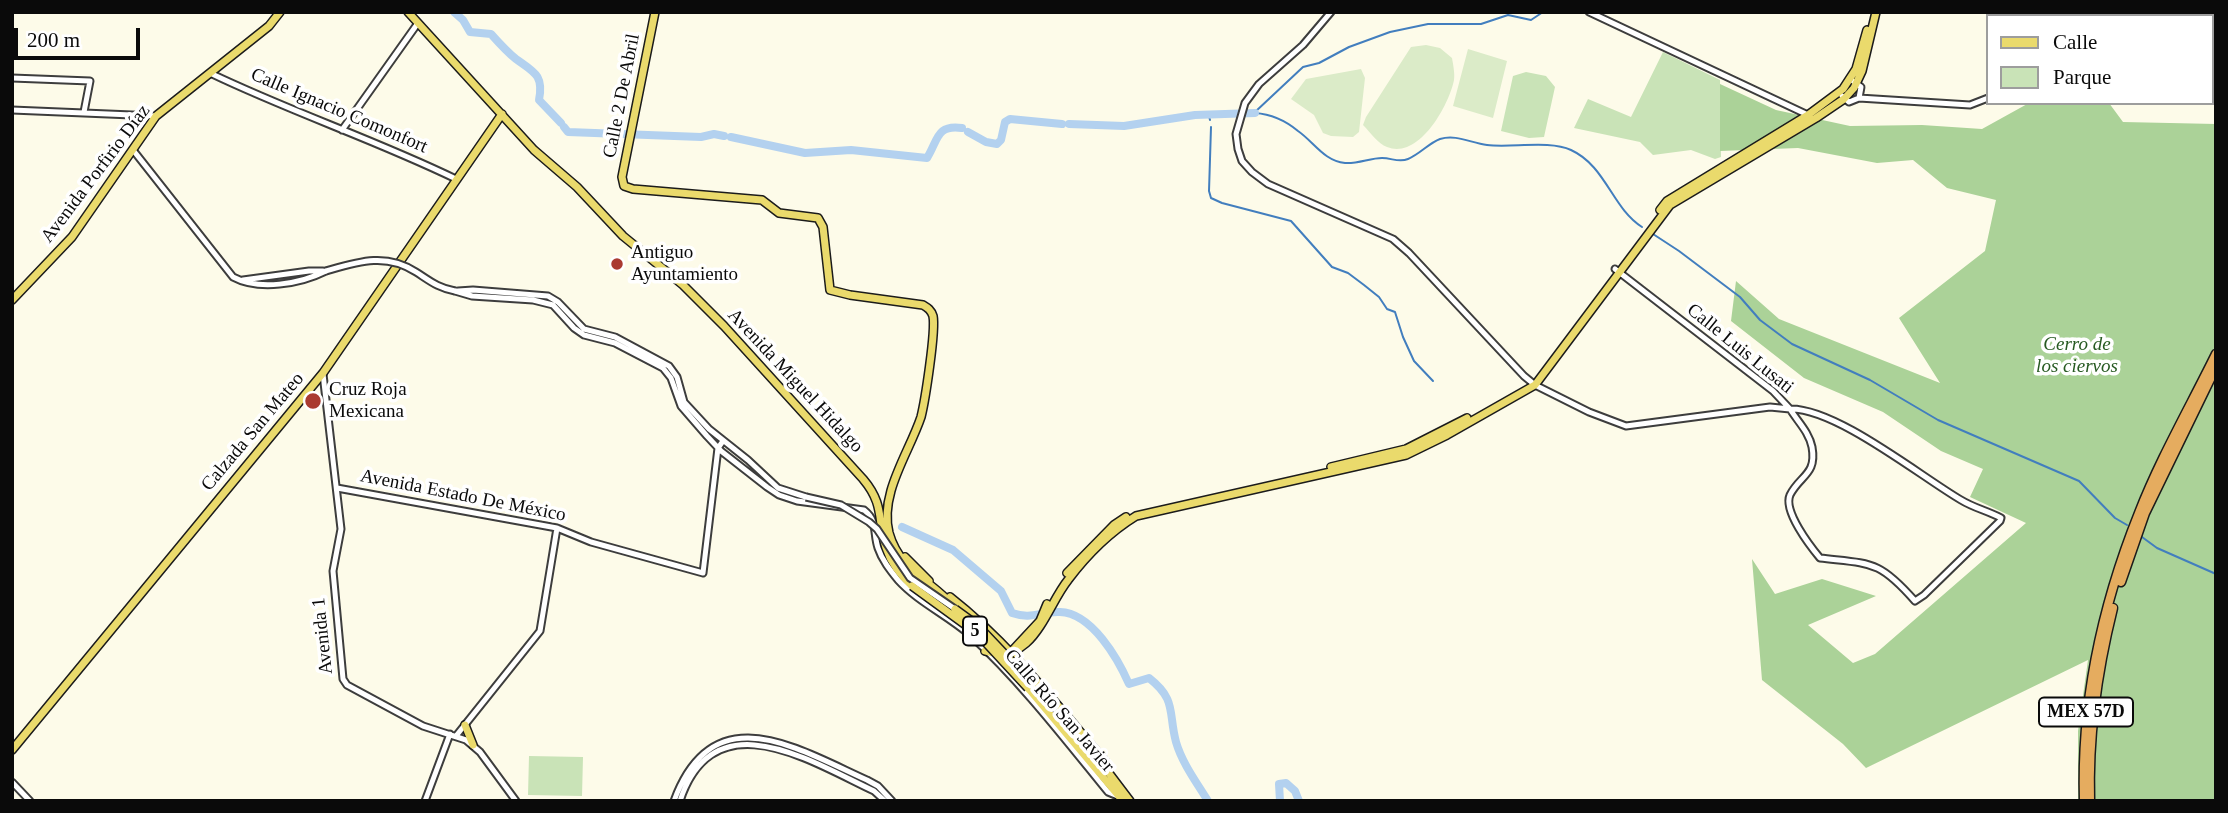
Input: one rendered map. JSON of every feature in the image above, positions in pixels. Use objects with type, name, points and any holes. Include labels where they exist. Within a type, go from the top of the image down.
[{"type":"highway","name":"MEX 57D","points":[[2084,801],[2085,728],[2093,667],[2109,602],[2132,530],[2216,354]]},
{"type":"highway","name":"MEX 57D","points":[[2090,801],[2092,708],[2099,662],[2114,605],[2145,513],[2216,367]]},
{"type":"main road","name":"Avenida Porfirio Díaz","points":[[12,300],[72,237],[156,116],[269,26],[280,12]]},
{"type":"main road","name":"Avenida Miguel Hidalgo","points":[[408,12],[534,150],[576,187],[622,236],[683,285],[724,326],[858,473],[877,499],[890,558],[909,588],[978,634],[1028,684],[1121,799]]},
{"type":"main road","name":"Calle 2 De Abril","points":[[655,12],[622,177],[624,186],[762,200],[779,213],[818,218],[823,227],[830,290],[929,308],[933,322],[924,403],[891,495]]},
{"type":"main road","points":[[985,651],[996,654],[1021,647],[1041,627],[1054,591],[1073,565],[1114,525],[1131,513],[1406,449],[1533,384],[1616,271],[1670,205],[1844,99],[1867,55],[1874,12]]},
{"type":"main road","points":[[1812,117],[1853,82]]},
{"type":"main road","name":"Calzada San Mateo","points":[[12,750],[323,373],[456,179],[502,118]]},
{"type":"main road","points":[[877,499],[885,501],[891,495]]},
{"type":"main road","points":[[891,495],[887,520],[889,534],[896,548],[907,566],[955,609]]},
{"type":"main road","points":[[875,523],[883,533],[877,545]]},
{"type":"main road","name":"Calle Río San Javier","points":[[896,548],[922,575],[981,621],[1024,668],[1028,684]]},
{"type":"main road","name":"Avenida Miguel Hidalgo","points":[[955,609],[977,625],[1108,771],[1130,801]]},
{"type":"main road","points":[[1007,673],[1006,663],[1010,652],[1046,612]]},
{"type":"main road","points":[[970,635],[981,633],[981,621]]},
{"type":"main road","points":[[1021,647],[1024,668]]},
{"type":"main road","points":[[464,725],[473,745]]},
{"type":"street","points":[[1331,12],[1303,45],[1250,94],[1244,106],[1236,134],[1242,161],[1252,173],[1268,184],[1393,239],[1498,351],[1533,384],[1588,412],[1626,426],[1770,407],[1790,409]]},
{"type":"street","points":[[1589,12],[1812,117]]},
{"type":"street","points":[[342,130],[418,23]]},
{"type":"street","name":"Calle Ignacio Comonfort","points":[[210,73],[257,96],[402,153],[456,179]]},
{"type":"street","points":[[12,78],[90,80],[83,113]]},
{"type":"street","points":[[1853,82],[1861,87],[1859,98]]},
{"type":"street","points":[[1843,89],[1841,93],[1849,102],[1859,98],[1970,105],[1986,99]]},
{"type":"street","points":[[12,110],[156,116]]},
{"type":"street","points":[[133,150],[233,277],[240,281],[256,285],[312,278],[318,273],[362,261],[385,260],[410,268],[438,287],[546,303],[557,308],[574,328],[584,335],[615,343],[663,368],[671,377],[681,406],[718,448],[779,495],[797,501],[858,508],[869,514],[875,523],[877,545],[901,578]]},
{"type":"street","points":[[240,281],[309,271],[318,273]]},
{"type":"street","name":"Calle Luis Lusati","points":[[1616,271],[1773,391],[1790,409],[1810,439],[1813,455],[1811,470],[1791,493],[1790,506],[1802,534],[1820,558],[1877,566],[1895,579],[1915,601],[1998,524],[2001,517],[1962,501],[1852,430],[1804,410],[1790,409]]},
{"type":"street","points":[[269,276],[267,280],[270,284]]},
{"type":"street","points":[[463,292],[548,296],[558,302],[584,329],[615,337],[663,362],[677,377],[684,402],[723,441],[718,448]]},
{"type":"street","name":"Avenida 1","points":[[323,373],[341,529],[333,570],[343,680],[347,685],[394,712],[473,745],[516,801]]},
{"type":"street","name":"Avenida Miguel Hidalgo","points":[[723,441],[778,488],[841,505],[869,522],[877,529],[910,578],[955,609]]},
{"type":"street","name":"Avenida Estado De México","points":[[337,488],[557,528],[591,542],[703,573],[718,448]]},
{"type":"street","points":[[425,801],[453,735],[540,631],[557,528]]},
{"type":"street","points":[[877,545],[890,558]]},
{"type":"street","name":"Calle Río San Javier","points":[[909,588],[970,635],[1007,673],[1028,684]]},
{"type":"street","points":[[674,801],[689,768],[704,753],[722,743],[756,737],[783,743],[867,780],[878,786],[892,801]]},
{"type":"street","points":[[680,801],[691,777],[707,760],[722,750],[753,743],[781,748],[874,791],[885,801]]},
{"type":"street","points":[[12,782],[30,801]]},
{"type":"green space","points":[[1426,45],[1440,48],[1452,58],[1454,77],[1451,91],[1439,116],[1421,138],[1410,146],[1399,149],[1387,147],[1377,141],[1363,125],[1366,117],[1411,47]]},
{"type":"green space","points":[[1468,49],[1507,61],[1493,118],[1453,106]]},
{"type":"green space","points":[[1663,52],[1720,80],[1721,157],[1715,159],[1691,150],[1653,155],[1640,142],[1574,128],[1588,99],[1631,117]]},
{"type":"green space","points":[[1361,69],[1365,78],[1359,132],[1353,137],[1323,133],[1314,115],[1291,99],[1306,79]]},
{"type":"green space","points":[[1526,72],[1546,76],[1555,87],[1544,137],[1529,138],[1501,131],[1513,76]]},
{"type":"green space","name":"Cerro de los ciervos","points":[[1720,84],[1776,110],[1850,126],[1922,125],[1982,129],[2025,105],[2110,105],[2123,122],[2216,124],[2216,801],[2078,801],[2078,731],[2088,660],[1866,768],[1843,744],[1762,680],[1752,559],[1775,594],[1822,579],[1876,596],[1808,625],[1853,663],[1875,654],[2026,523],[1970,497],[1983,469],[1941,451],[1883,412],[1804,378],[1731,321],[1736,281],[1779,319],[1940,383],[1899,318],[1985,251],[1996,200],[1947,188],[1913,160],[1877,163],[1798,148],[1720,151]]},
{"type":"green space","points":[[529,756],[583,757],[582,796],[528,795]]},
{"type":"waterway","points":[[454,12],[470,32],[491,34],[509,53],[533,71],[539,79],[539,100],[561,123]]},
{"type":"waterway","points":[[1255,112],[1303,67],[1319,63],[1349,47],[1390,32],[1428,24],[1481,24],[1508,15],[1531,20],[1543,12]]},
{"type":"waterway","points":[[1255,113],[1283,121],[1304,135],[1325,155],[1345,163],[1382,158],[1405,160],[1446,138],[1487,145],[1562,147],[1583,157],[1593,166],[1623,209],[1642,227]]},
{"type":"waterway","points":[[1069,124],[1124,126],[1195,115],[1255,113]]},
{"type":"waterway","points":[[1209,116],[1210,120]]},
{"type":"waterway","points":[[968,132],[986,142],[997,144],[1001,140],[1005,122],[1010,119],[1062,124]]},
{"type":"waterway","points":[[564,127],[568,132],[724,136]]},
{"type":"waterway","points":[[731,137],[805,153],[851,150],[927,158],[942,131],[953,127],[962,128]]},
{"type":"waterway","points":[[1211,127],[1211,198],[1291,221],[1332,267],[1348,273],[1379,297],[1387,309],[1395,312],[1414,361],[1433,381]]},
{"type":"waterway","points":[[1653,234],[1740,297],[1760,320],[1792,344],[1870,380],[1938,420],[2079,481],[2115,518],[2127,525]]},
{"type":"waterway","points":[[902,527],[953,550],[1001,591],[1012,613],[1025,616],[1060,612],[1083,620],[1111,650],[1129,684],[1149,678],[1158,686],[1168,700],[1182,758],[1208,801]]},
{"type":"waterway","points":[[2142,537],[2157,548],[2216,574]]},
{"type":"waterway","points":[[1280,801],[1279,784],[1286,783],[1295,791],[1299,801]]},
{"type":"place","name":"Antiguo Ayuntamiento","points":[[617,264]]},
{"type":"place","name":"Cruz Roja Mexicana","points":[[313,401]]}]
